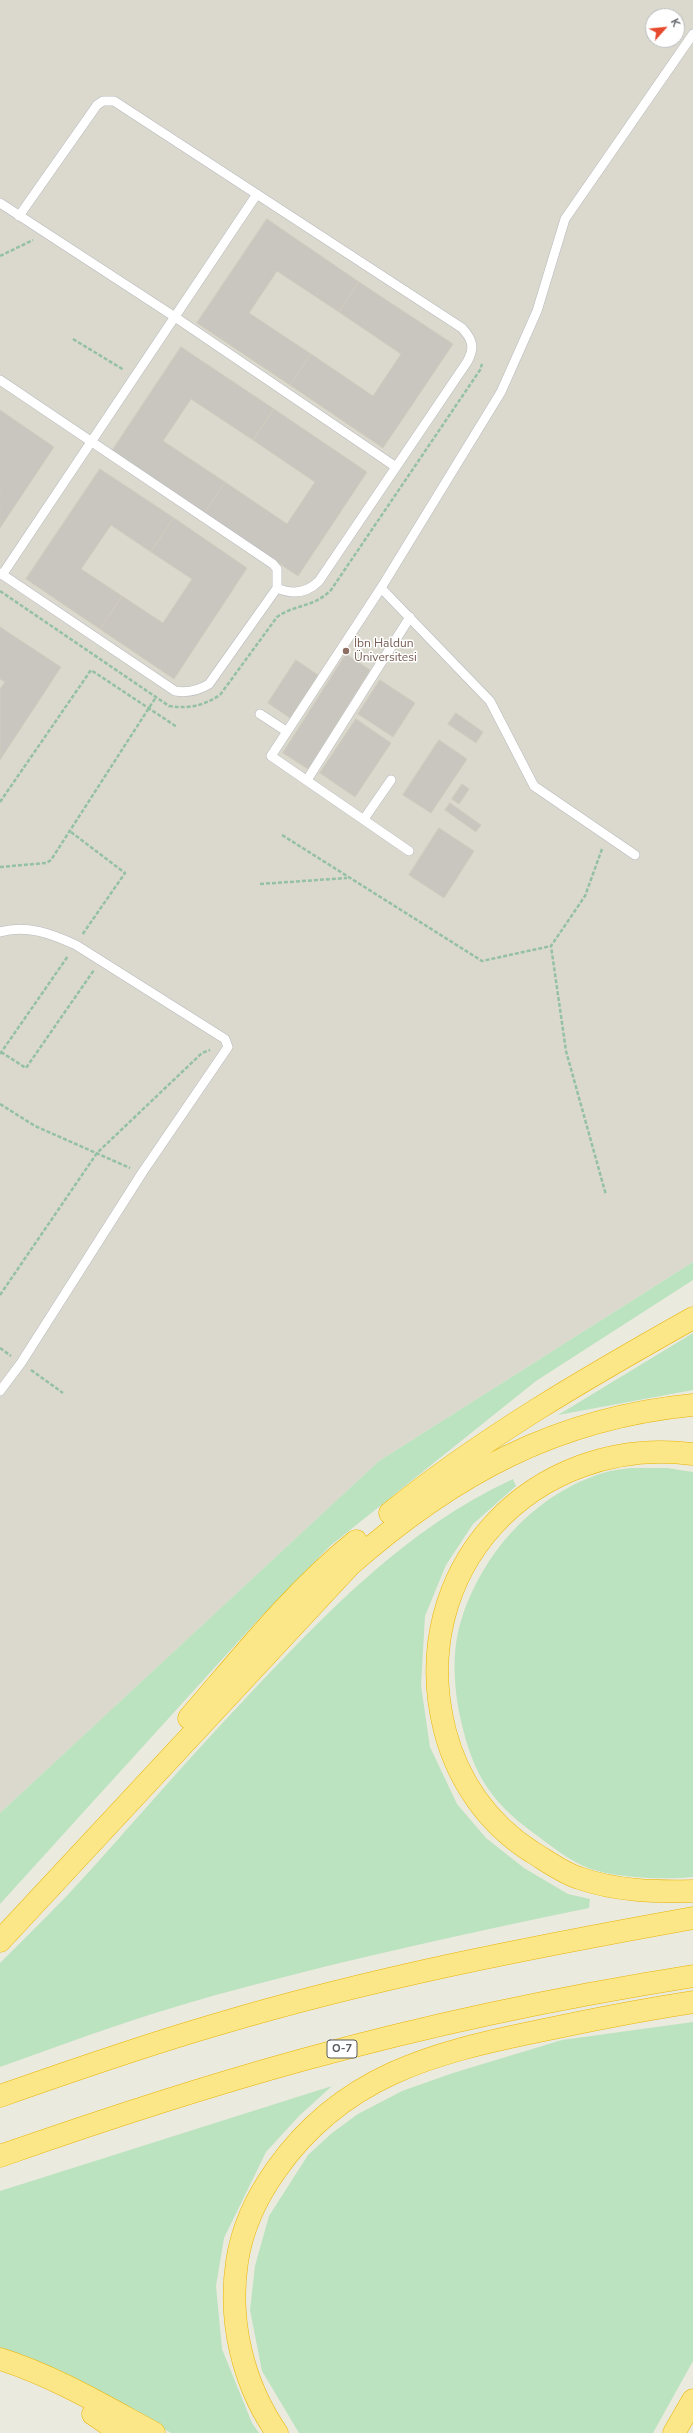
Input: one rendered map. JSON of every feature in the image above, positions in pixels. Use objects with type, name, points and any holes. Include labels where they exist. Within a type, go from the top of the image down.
[{"type":"highway","points":[[37,1903],[138,1778],[280,1613],[345,1550],[414,1494],[494,1436],[572,1387],[693,1318]]},
{"type":"highway","points":[[0,1941],[350,1565],[388,1531],[471,1475],[528,1446],[601,1420],[655,1408],[693,1404]]},
{"type":"highway","points":[[693,1454],[654,1450],[625,1453],[598,1460],[560,1474],[514,1505],[494,1524],[467,1560],[455,1586],[444,1616],[437,1680],[441,1714],[449,1747],[465,1782],[487,1815],[517,1842],[578,1878],[615,1887],[651,1892],[693,1891]]},
{"type":"highway","points":[[0,2096],[136,2050],[289,2004],[491,1956],[693,1918]]},
{"type":"highway","name":"O-7","points":[[0,2156],[158,2102],[303,2059],[497,2012],[693,1976]]},
{"type":"highway","points":[[277,2433],[257,2397],[243,2360],[234,2309],[235,2277],[240,2245],[250,2212],[266,2183],[288,2152],[319,2119],[347,2098],[377,2080],[418,2062],[477,2044],[693,2002]]},
{"type":"highway","points":[[0,2359],[62,2384],[154,2433]]},
{"type":"highway","points":[[0,2368],[54,2392],[97,2416],[121,2433]]},
{"type":"highway","points":[[674,2433],[693,2400]]},
{"type":"lane","points":[[409,851],[271,756],[286,730],[381,588],[502,392],[538,311],[565,219],[693,34]]},
{"type":"lane","points":[[19,216],[97,105],[108,100],[114,101],[462,328],[472,341],[473,347],[467,362],[319,581],[302,592],[294,593],[277,588]]},
{"type":"lane","points":[[0,380],[92,442],[273,564],[277,569],[277,588],[209,684],[194,692],[175,692],[1,574],[92,442],[136,378],[257,194]]},
{"type":"lane","points":[[0,203],[175,317],[396,467]]},
{"type":"lane","points":[[381,588],[490,701],[532,785],[635,856]]},
{"type":"lane","points":[[307,780],[410,617]]},
{"type":"lane","points":[[260,714],[286,730]]},
{"type":"lane","points":[[364,820],[391,780]]},
{"type":"lane","points":[[0,932],[31,930],[51,934],[76,945],[225,1039],[228,1051],[142,1173],[21,1363],[0,1391]]},
{"type":"path","points":[[0,256],[45,233]]},
{"type":"path","points":[[73,339],[136,378]]},
{"type":"path","points":[[0,802],[91,670],[149,707],[177,727]]},
{"type":"path","points":[[0,867],[46,863],[51,860],[71,832],[156,697]]},
{"type":"path","points":[[71,832],[125,873],[1,1053],[26,1068],[100,961]]},
{"type":"path","points":[[282,835],[348,878],[482,961],[551,946]]},
{"type":"path","points":[[606,1195],[566,1051],[551,946],[585,896],[607,837]]},
{"type":"path","points":[[260,884],[348,878]]},
{"type":"path","points":[[0,1295],[97,1153],[202,1053],[227,1043]]},
{"type":"path","points":[[0,1104],[35,1126],[142,1173]]},
{"type":"shaded area","name":"İbn Haldun Üniversitesi","points":[[0,0],[693,0],[693,1262],[379,1461],[0,1813]]},
{"type":"green space","points":[[693,1262],[693,1280],[536,1381],[330,1546],[256,1622],[0,1904],[0,1813],[379,1461]]},
{"type":"green space","points":[[693,1333],[693,1390],[558,1415]]},
{"type":"green space","points":[[632,1468],[667,1468],[693,1472],[693,1877],[646,1878],[590,1869],[567,1857],[525,1827],[500,1804],[479,1774],[461,1721],[455,1684],[455,1658],[458,1633],[470,1596],[482,1572],[514,1529],[555,1495],[578,1483],[603,1473]]},
{"type":"green space","points":[[513,1479],[516,1486],[473,1524],[446,1565],[425,1616],[421,1686],[430,1747],[457,1804],[486,1838],[524,1868],[568,1894],[590,1899],[589,1908],[372,1955],[211,1996],[120,2024],[0,2067],[0,1963],[76,1886],[225,1720],[336,1605],[402,1548],[437,1523],[474,1499]]},
{"type":"green space","points":[[693,2022],[693,2361],[653,2433],[299,2433],[262,2371],[250,2310],[255,2266],[269,2216],[308,2155],[332,2133],[358,2114],[402,2091],[453,2073],[562,2040]]},
{"type":"green space","points":[[332,2086],[299,2116],[266,2152],[224,2238],[216,2286],[222,2349],[252,2423],[259,2433],[171,2433],[81,2383],[0,2351],[0,2191]]},
{"type":"building","points":[[267,219],[359,282],[339,312],[277,271],[249,313],[311,354],[290,385],[197,323]]},
{"type":"building","points":[[359,282],[453,344],[383,448],[290,385],[311,354],[373,396],[401,354],[339,312]]},
{"type":"building","points":[[181,347],[274,409],[253,440],[191,399],[163,441],[225,482],[204,513],[112,451]]},
{"type":"building","points":[[274,409],[367,472],[298,576],[204,513],[225,482],[287,524],[315,482],[253,440]]},
{"type":"building","points":[[0,410],[54,447],[0,528]]},
{"type":"building","points":[[100,469],[174,518],[151,552],[111,525],[81,569],[122,596],[100,629],[26,579]]},
{"type":"building","points":[[174,518],[247,568],[174,679],[100,629],[122,596],[163,623],[192,579],[151,552]]},
{"type":"building","points":[[0,627],[61,667],[0,760],[0,689],[5,682],[0,679]]},
{"type":"building","points":[[346,654],[370,670],[308,769],[283,753]]},
{"type":"building","points":[[296,660],[318,675],[290,718],[268,703]]},
{"type":"building","points":[[380,680],[415,703],[393,737],[358,714]]},
{"type":"building","points":[[456,713],[483,732],[476,743],[448,724]]},
{"type":"building","points":[[356,719],[391,743],[355,797],[320,773]]},
{"type":"building","points":[[439,740],[467,759],[431,813],[403,795]]},
{"type":"building","points":[[462,784],[469,789],[459,804],[452,799]]},
{"type":"building","points":[[450,803],[481,825],[476,832],[445,810]]},
{"type":"building","points":[[439,828],[474,851],[444,898],[409,875]]},
{"type":"place","name":"İbn Haldun Üniversitesi","points":[[346,651]]}]
